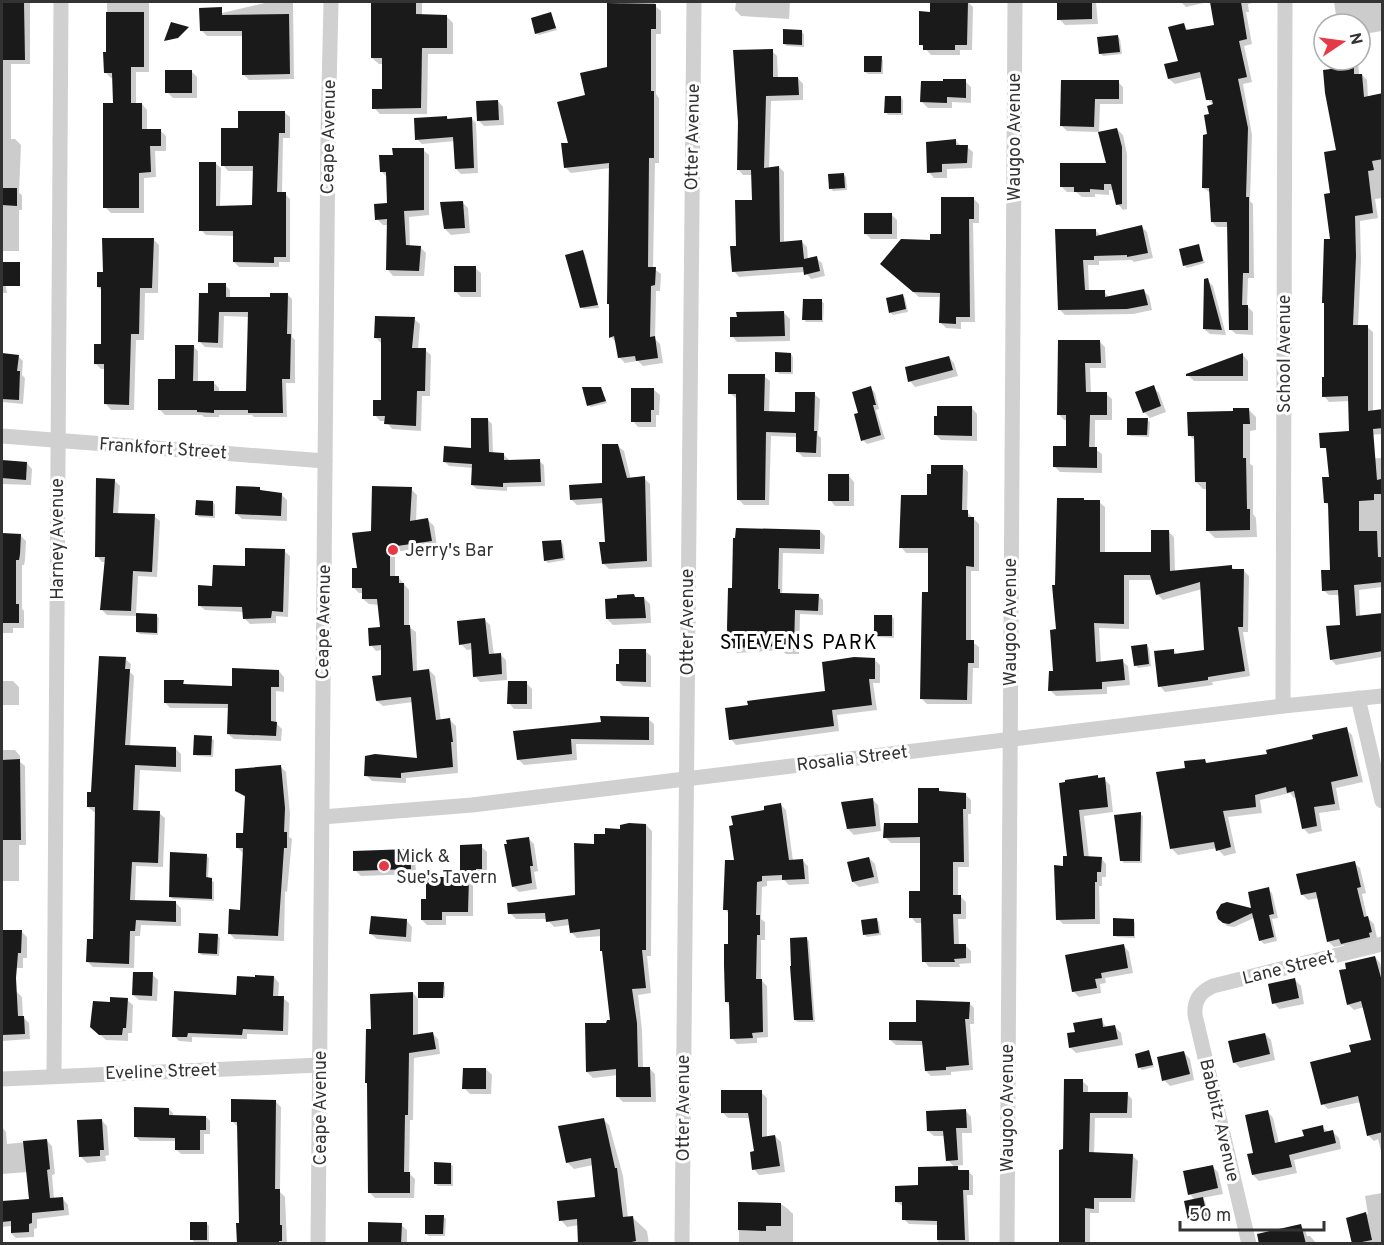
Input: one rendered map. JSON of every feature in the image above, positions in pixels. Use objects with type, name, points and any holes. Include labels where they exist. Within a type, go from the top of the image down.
[{"type":"street","name":"Harney Avenue","points":[[54,1076],[61,2]]},
{"type":"street","name":"Ceape Avenue","points":[[318,1244],[331,2]]},
{"type":"street","name":"Otter Avenue","points":[[682,1244],[694,2]]},
{"type":"street","name":"Waugoo Avenue","points":[[1007,1244],[1015,2]]},
{"type":"street","name":"School Avenue","points":[[1283,706],[1285,2]]},
{"type":"street","name":"Frankfort Street","points":[[2,436],[325,461]]},
{"type":"street","name":"Rosalia Street","points":[[322,817],[472,805],[1283,706],[1383,696]]},
{"type":"street","points":[[1359,699],[1383,801]]},
{"type":"street","name":"Lane Street","points":[[1198,997],[1204,990],[1213,986],[1383,944]]},
{"type":"street","name":"Babbitz Avenue","points":[[1198,997],[1195,1015],[1249,1244]]},
{"type":"street","name":"Eveline Street","points":[[2,1079],[320,1065]]},
{"type":"building","points":[[2,2],[24,3],[25,60],[2,60]]},
{"type":"building","points":[[371,2],[416,2],[416,14],[447,15],[447,48],[422,48],[421,108],[372,109],[372,89],[382,89],[382,58],[371,58]]},
{"type":"building","points":[[930,2],[968,2],[967,45],[955,45],[955,50],[923,50],[923,45],[919,45],[919,11],[930,12]]},
{"type":"building","points":[[1057,2],[1092,2],[1092,19],[1057,20]]},
{"type":"building","points":[[1210,2],[1241,2],[1247,39],[1239,41],[1247,77],[1238,79],[1248,128],[1246,197],[1249,197],[1249,273],[1243,273],[1242,305],[1248,305],[1248,330],[1229,330],[1227,222],[1211,222],[1209,188],[1202,188],[1203,135],[1207,134],[1204,115],[1209,114],[1207,106],[1213,104],[1212,100],[1206,100],[1200,72],[1168,79],[1164,64],[1178,61],[1168,27],[1184,23],[1186,30],[1214,25]]},
{"type":"building","points":[[607,3],[656,4],[656,29],[651,29],[654,158],[649,158],[648,267],[656,267],[655,285],[651,286],[650,337],[655,336],[658,358],[636,361],[635,356],[618,358],[614,336],[609,338],[609,304],[607,304],[609,163],[564,168],[561,143],[568,143],[557,102],[585,95],[580,73],[607,67]]},
{"type":"building","points":[[222,7],[222,15],[289,14],[290,74],[242,75],[242,31],[200,31],[199,8]]},
{"type":"building","points":[[106,12],[144,12],[144,67],[131,67],[131,103],[142,103],[142,129],[161,129],[161,146],[150,146],[151,172],[139,173],[139,208],[103,208],[103,103],[113,103],[112,73],[104,73]]},
{"type":"building","points":[[551,12],[556,28],[535,34],[531,18]]},
{"type":"building","points":[[171,22],[189,27],[178,38],[164,41]]},
{"type":"building","points":[[783,29],[802,30],[802,45],[783,44]]},
{"type":"building","points":[[1118,35],[1120,52],[1099,54],[1097,37]]},
{"type":"building","points":[[773,49],[773,77],[798,77],[799,95],[766,96],[764,168],[779,166],[780,242],[802,240],[804,259],[817,256],[820,271],[804,275],[803,267],[732,272],[730,246],[736,246],[735,200],[752,200],[751,170],[737,170],[738,122],[733,50]]},
{"type":"building","points":[[864,56],[882,56],[881,72],[864,72]]},
{"type":"building","points":[[165,70],[192,70],[192,93],[165,93]]},
{"type":"building","points":[[1323,72],[1362,74],[1364,97],[1383,93],[1383,159],[1372,161],[1374,170],[1368,171],[1373,213],[1355,216],[1353,325],[1368,325],[1368,411],[1383,409],[1383,428],[1373,429],[1377,480],[1381,479],[1382,494],[1374,494],[1374,500],[1359,501],[1359,531],[1377,531],[1378,557],[1383,557],[1383,582],[1354,585],[1356,616],[1383,613],[1383,651],[1330,660],[1326,626],[1340,625],[1338,590],[1322,591],[1321,570],[1330,570],[1328,503],[1324,503],[1322,477],[1329,477],[1326,448],[1320,448],[1319,433],[1349,431],[1348,396],[1322,397],[1324,239],[1330,239],[1324,194],[1330,193],[1324,152],[1336,150]]},
{"type":"building","points":[[943,79],[966,79],[966,98],[947,97],[947,103],[920,102],[921,81],[943,81]]},
{"type":"building","points":[[1061,80],[1119,80],[1119,99],[1095,99],[1094,127],[1060,126]]},
{"type":"building","points":[[885,96],[901,96],[901,113],[884,113]]},
{"type":"building","points":[[498,100],[499,120],[477,121],[476,101]]},
{"type":"building","points":[[238,111],[285,111],[285,133],[279,133],[277,192],[286,192],[286,257],[274,257],[274,263],[233,262],[233,231],[199,231],[199,162],[216,162],[216,206],[252,205],[253,166],[221,166],[221,128],[238,128]]},
{"type":"building","points":[[447,116],[447,119],[472,117],[474,168],[455,169],[453,137],[415,140],[414,118]]},
{"type":"building","points":[[1117,128],[1122,147],[1122,204],[1116,205],[1111,184],[1104,184],[1104,190],[1090,189],[1090,192],[1074,192],[1074,187],[1060,187],[1060,163],[1106,163],[1098,132]]},
{"type":"building","points":[[956,139],[956,145],[968,145],[967,163],[942,164],[942,172],[927,173],[926,142]]},
{"type":"building","points":[[392,148],[424,148],[424,210],[404,211],[406,245],[421,246],[419,271],[386,270],[387,219],[375,220],[374,204],[387,203],[386,172],[380,172],[379,155],[393,155]]},
{"type":"building","points":[[844,173],[845,188],[829,189],[828,174]]},
{"type":"building","points":[[2,188],[17,188],[17,206],[2,205]]},
{"type":"building","points":[[941,197],[974,197],[974,219],[969,219],[970,317],[956,317],[956,324],[939,323],[940,293],[913,292],[880,264],[901,239],[930,240],[930,234],[941,234]]},
{"type":"building","points":[[463,201],[465,228],[444,229],[440,202]]},
{"type":"building","points":[[864,213],[892,213],[892,234],[864,234]]},
{"type":"building","points":[[1142,225],[1148,253],[1127,257],[1127,255],[1094,256],[1094,260],[1083,260],[1085,290],[1105,290],[1105,297],[1144,289],[1148,305],[1127,309],[1058,310],[1055,229],[1096,229],[1096,236]]},
{"type":"building","points":[[102,238],[154,238],[152,288],[140,288],[139,334],[131,334],[129,405],[104,404],[104,364],[94,364],[94,344],[101,344],[101,287],[97,287],[97,272],[103,272]]},
{"type":"building","points":[[1199,244],[1203,261],[1183,266],[1179,249]]},
{"type":"building","points":[[583,250],[598,305],[580,308],[565,255]]},
{"type":"building","points":[[2,262],[20,262],[20,286],[2,286]]},
{"type":"building","points":[[454,266],[476,266],[476,292],[454,292]]},
{"type":"building","points":[[1208,278],[1222,330],[1203,329],[1204,279]]},
{"type":"building","points":[[208,283],[226,283],[226,297],[270,297],[270,293],[288,293],[287,334],[291,334],[290,379],[282,379],[283,413],[248,413],[248,410],[214,410],[214,413],[197,412],[197,410],[158,410],[158,379],[175,379],[175,345],[194,345],[193,381],[214,381],[214,391],[246,391],[248,312],[219,312],[218,343],[198,342],[199,293],[208,293]]},
{"type":"building","points":[[903,294],[906,309],[889,313],[886,298]]},
{"type":"building","points":[[803,299],[822,299],[822,320],[802,320]]},
{"type":"building","points":[[784,311],[785,336],[730,337],[730,317],[737,317],[736,312]]},
{"type":"building","points":[[375,316],[415,317],[412,348],[426,348],[425,391],[417,391],[416,426],[384,424],[385,416],[373,416],[373,400],[381,400],[381,338],[374,338]]},
{"type":"building","points":[[1058,340],[1100,340],[1101,363],[1085,363],[1086,392],[1107,392],[1107,415],[1090,415],[1089,447],[1097,447],[1097,468],[1053,467],[1053,446],[1066,446],[1066,415],[1057,415]]},
{"type":"building","points":[[775,352],[791,353],[791,372],[775,372]]},
{"type":"building","points":[[2,353],[19,355],[17,371],[20,371],[19,400],[2,399]]},
{"type":"building","points":[[1243,353],[1243,376],[1186,376],[1186,374]]},
{"type":"building","points":[[949,356],[953,370],[908,382],[905,367]]},
{"type":"building","points":[[728,374],[765,374],[764,411],[795,412],[795,392],[815,392],[816,453],[796,452],[796,433],[766,432],[765,500],[737,500],[736,394],[728,394]]},
{"type":"building","points":[[1154,385],[1161,406],[1143,413],[1135,392]]},
{"type":"building","points":[[871,386],[876,405],[873,405],[881,435],[861,441],[854,414],[858,413],[852,392]]},
{"type":"building","points":[[582,387],[601,387],[606,401],[587,406]]},
{"type":"building","points":[[631,388],[654,388],[654,410],[651,410],[651,422],[631,422]]},
{"type":"building","points":[[937,406],[972,406],[972,436],[934,435],[934,416],[937,416]]},
{"type":"building","points":[[1233,408],[1249,408],[1250,424],[1243,424],[1243,458],[1246,458],[1247,509],[1250,509],[1250,530],[1206,531],[1206,482],[1195,482],[1194,436],[1188,436],[1187,412],[1233,411]]},
{"type":"building","points":[[471,418],[488,418],[489,452],[504,453],[504,460],[540,459],[541,482],[503,483],[503,487],[471,485],[472,464],[443,462],[444,446],[471,448]]},
{"type":"building","points":[[1127,418],[1148,418],[1147,435],[1127,435]]},
{"type":"building","points":[[602,444],[618,444],[627,478],[645,476],[647,561],[602,564],[599,542],[605,542],[602,498],[570,500],[569,485],[602,483]]},
{"type":"building","points":[[2,460],[27,462],[26,480],[2,478]]},
{"type":"building","points":[[931,465],[963,465],[962,510],[968,510],[968,517],[974,517],[974,567],[966,566],[966,640],[974,640],[974,663],[968,663],[967,700],[920,699],[922,592],[928,592],[928,548],[899,548],[901,495],[927,495],[927,474],[931,474]]},
{"type":"building","points":[[828,474],[849,474],[849,501],[828,501]]},
{"type":"building","points":[[96,478],[115,479],[113,513],[155,514],[152,572],[133,571],[131,611],[100,610],[105,557],[95,557]]},
{"type":"building","points":[[236,486],[260,487],[260,490],[282,493],[281,516],[235,514]]},
{"type":"building","points":[[372,486],[412,487],[410,521],[428,518],[432,541],[390,547],[390,576],[399,576],[399,583],[404,583],[404,625],[410,625],[413,671],[429,669],[436,720],[450,718],[453,742],[451,742],[453,767],[401,773],[401,778],[364,776],[365,756],[375,754],[417,758],[411,697],[376,701],[372,676],[381,675],[381,645],[369,646],[368,628],[380,627],[377,599],[362,599],[362,588],[352,588],[352,568],[357,568],[352,533],[371,531]]},
{"type":"building","points":[[1057,498],[1100,500],[1100,552],[1151,552],[1151,530],[1169,530],[1170,571],[1232,565],[1232,569],[1244,569],[1243,627],[1238,627],[1245,671],[1208,677],[1208,680],[1158,687],[1154,651],[1174,649],[1174,654],[1204,650],[1200,582],[1156,595],[1150,575],[1124,575],[1124,624],[1094,623],[1096,662],[1123,659],[1125,680],[1102,682],[1102,689],[1048,691],[1049,671],[1053,671],[1050,630],[1056,629],[1052,585],[1055,585]]},
{"type":"building","points":[[196,500],[213,501],[213,516],[195,515]]},
{"type":"building","points":[[736,528],[820,530],[820,549],[779,548],[778,589],[780,593],[819,594],[818,611],[795,610],[794,650],[780,650],[780,646],[731,648],[727,628],[728,588],[732,588],[733,538],[735,538]]},
{"type":"building","points":[[2,533],[21,534],[19,560],[16,560],[16,604],[19,604],[19,623],[2,623]]},
{"type":"building","points":[[561,540],[563,558],[544,561],[542,541]]},
{"type":"building","points":[[245,548],[285,549],[283,612],[272,611],[271,618],[243,619],[242,607],[198,606],[198,585],[212,586],[213,565],[245,566]]},
{"type":"building","points":[[634,594],[635,597],[644,597],[646,618],[606,619],[605,599],[617,598],[617,595]]},
{"type":"building","points":[[136,613],[157,614],[157,633],[136,632]]},
{"type":"building","points":[[874,615],[892,615],[892,636],[874,636]]},
{"type":"building","points":[[485,618],[489,654],[501,653],[502,674],[473,677],[471,643],[459,645],[457,621]]},
{"type":"building","points":[[1147,644],[1149,664],[1134,666],[1131,646]]},
{"type":"building","points":[[619,649],[646,649],[646,682],[616,681]]},
{"type":"building","points":[[99,656],[126,657],[125,669],[130,669],[125,745],[176,747],[176,767],[135,765],[133,810],[160,811],[158,863],[132,862],[130,900],[176,901],[176,922],[136,920],[135,931],[130,931],[129,964],[86,962],[87,939],[93,939],[95,807],[87,807],[87,792],[91,792]]},
{"type":"building","points":[[854,657],[875,658],[875,679],[869,679],[872,705],[832,710],[834,726],[729,740],[725,708],[748,705],[747,701],[825,691],[822,662]]},
{"type":"building","points":[[232,668],[279,670],[279,687],[271,687],[271,721],[277,722],[276,736],[227,734],[228,704],[164,703],[164,680],[184,680],[183,684],[232,686]]},
{"type":"building","points":[[508,681],[527,681],[527,704],[507,704]]},
{"type":"building","points":[[600,716],[649,717],[649,740],[571,739],[572,754],[517,760],[513,731],[601,722]]},
{"type":"building","points":[[1347,727],[1358,776],[1331,782],[1335,804],[1314,807],[1317,826],[1302,829],[1294,791],[1287,793],[1286,787],[1255,795],[1256,807],[1223,811],[1231,847],[1216,851],[1214,842],[1170,849],[1156,772],[1185,768],[1184,761],[1205,759],[1206,763],[1267,754],[1266,750],[1313,739],[1312,735]]},
{"type":"building","points":[[194,735],[212,736],[211,755],[193,755]]},
{"type":"building","points":[[20,759],[21,840],[2,840],[2,760]]},
{"type":"building","points":[[281,765],[285,808],[284,832],[287,832],[287,848],[284,848],[278,936],[228,934],[229,909],[240,910],[243,848],[236,848],[236,833],[243,833],[245,796],[235,791],[235,769]]},
{"type":"building","points":[[1098,775],[1098,778],[1105,777],[1108,807],[1079,810],[1084,856],[1102,857],[1101,872],[1097,872],[1097,882],[1095,882],[1095,919],[1056,920],[1054,865],[1063,866],[1063,856],[1067,856],[1059,783]]},
{"type":"building","points":[[918,788],[939,788],[939,791],[966,793],[966,809],[963,809],[964,862],[953,862],[953,895],[961,895],[961,914],[953,914],[954,944],[966,944],[966,958],[954,959],[955,962],[922,962],[921,918],[909,918],[909,891],[920,891],[920,837],[883,838],[884,823],[918,823]]},
{"type":"building","points":[[873,798],[876,826],[847,829],[841,802]]},
{"type":"building","points":[[781,803],[789,860],[803,859],[805,879],[782,880],[782,875],[762,876],[762,881],[757,882],[756,915],[760,915],[760,935],[757,935],[756,979],[762,979],[763,1032],[752,1033],[753,1038],[730,1039],[729,1002],[725,1002],[724,965],[724,944],[728,944],[728,910],[723,910],[725,860],[734,860],[729,826],[733,825],[731,816],[764,810],[764,806]]},
{"type":"building","points":[[1141,812],[1140,861],[1120,861],[1114,815]]},
{"type":"building","points":[[646,824],[646,950],[642,950],[646,988],[632,989],[637,1023],[638,1067],[650,1067],[651,1097],[616,1097],[616,1069],[586,1072],[585,1023],[606,1023],[610,1020],[602,951],[600,951],[600,929],[570,933],[568,919],[546,922],[545,913],[508,914],[507,903],[575,895],[574,843],[594,844],[594,834],[605,834],[605,828],[620,829],[620,825]]},
{"type":"building","points":[[529,837],[533,866],[530,866],[532,883],[512,887],[504,844],[507,844],[506,840]]},
{"type":"building","points":[[482,844],[482,869],[476,869],[476,872],[460,873],[460,845]]},
{"type":"building","points":[[410,849],[411,869],[353,871],[353,851]]},
{"type":"building","points":[[170,852],[207,854],[206,877],[212,878],[212,899],[169,897]]},
{"type":"building","points":[[869,857],[874,877],[852,882],[847,862]]},
{"type":"building","points":[[1355,861],[1361,887],[1357,888],[1364,917],[1368,916],[1372,932],[1369,933],[1370,937],[1341,944],[1339,939],[1327,942],[1316,892],[1301,895],[1296,874]]},
{"type":"building","points":[[426,877],[469,877],[468,912],[442,912],[442,920],[421,920],[421,899],[426,899]]},
{"type":"building","points":[[1269,887],[1274,914],[1269,915],[1274,937],[1259,941],[1252,913],[1229,924],[1218,919],[1216,912],[1221,904],[1227,902],[1251,908],[1248,892]]},
{"type":"building","points":[[371,916],[407,919],[406,937],[369,934]]},
{"type":"building","points":[[877,918],[879,933],[863,935],[861,920]]},
{"type":"building","points":[[1113,918],[1134,919],[1134,936],[1113,936]]},
{"type":"building","points":[[2,930],[22,930],[21,953],[18,953],[16,978],[18,1016],[24,1016],[25,1034],[2,1035]]},
{"type":"building","points":[[199,933],[218,934],[217,954],[198,953]]},
{"type":"building","points":[[807,937],[813,1020],[794,1020],[790,938]]},
{"type":"building","points":[[1124,944],[1128,968],[1101,973],[1102,978],[1095,979],[1097,988],[1072,992],[1065,955]]},
{"type":"building","points":[[1375,956],[1383,985],[1383,1132],[1367,1136],[1358,1096],[1321,1105],[1310,1062],[1351,1052],[1349,1045],[1371,1040],[1361,1001],[1347,1005],[1339,970],[1346,969],[1345,963]]},
{"type":"building","points":[[133,972],[153,972],[152,996],[132,995]]},
{"type":"building","points":[[255,975],[274,976],[273,996],[284,996],[283,1031],[243,1029],[242,1035],[188,1033],[187,1037],[172,1037],[174,991],[236,995],[237,976],[255,977]]},
{"type":"building","points":[[1295,978],[1299,998],[1272,1004],[1268,984]]},
{"type":"building","points":[[418,982],[444,982],[443,998],[418,998]]},
{"type":"building","points":[[413,992],[413,1035],[433,1032],[436,1049],[409,1053],[404,1172],[410,1172],[410,1193],[368,1193],[367,1083],[365,1083],[366,1029],[371,1029],[370,994]]},
{"type":"building","points":[[110,997],[128,998],[126,1028],[123,1028],[122,1035],[99,1035],[90,1027],[93,1001],[110,1002]]},
{"type":"building","points":[[916,1000],[970,1002],[969,1019],[965,1019],[969,1065],[946,1067],[946,1070],[925,1071],[922,1041],[889,1040],[889,1022],[916,1022]]},
{"type":"building","points":[[1102,1018],[1103,1027],[1115,1025],[1118,1039],[1069,1048],[1067,1033],[1075,1032],[1073,1023]]},
{"type":"building","points":[[1265,1033],[1270,1054],[1233,1063],[1228,1041]]},
{"type":"building","points":[[1149,1050],[1153,1065],[1138,1068],[1135,1054]]},
{"type":"building","points":[[1184,1051],[1190,1074],[1162,1081],[1157,1057]]},
{"type":"building","points":[[463,1068],[486,1068],[486,1089],[462,1089]]},
{"type":"building","points":[[1064,1079],[1083,1079],[1083,1092],[1128,1092],[1127,1113],[1090,1113],[1089,1152],[1133,1154],[1131,1198],[1094,1198],[1094,1209],[1085,1208],[1085,1244],[1059,1244],[1059,1150],[1063,1149]]},
{"type":"building","points":[[721,1090],[762,1090],[762,1137],[775,1135],[780,1166],[752,1170],[750,1152],[754,1151],[748,1113],[721,1113]]},
{"type":"building","points":[[231,1099],[276,1100],[275,1189],[280,1189],[280,1225],[282,1225],[282,1241],[279,1241],[279,1244],[237,1244],[236,1223],[239,1223],[237,1122],[231,1122]]},
{"type":"building","points":[[134,1107],[169,1108],[169,1115],[206,1116],[206,1130],[200,1130],[200,1150],[175,1150],[175,1138],[134,1137]]},
{"type":"building","points":[[966,1109],[967,1128],[956,1128],[958,1160],[946,1161],[943,1131],[927,1131],[926,1111]]},
{"type":"building","points":[[1268,1110],[1275,1143],[1304,1136],[1302,1130],[1323,1125],[1324,1132],[1333,1130],[1336,1143],[1289,1155],[1292,1167],[1252,1175],[1247,1154],[1253,1153],[1245,1115]]},
{"type":"building","points":[[604,1118],[615,1168],[617,1168],[623,1217],[633,1216],[636,1241],[622,1244],[578,1244],[577,1219],[559,1221],[557,1201],[595,1197],[591,1158],[566,1163],[558,1126]]},
{"type":"building","points":[[102,1119],[104,1150],[100,1150],[100,1156],[79,1157],[77,1120]]},
{"type":"building","points":[[47,1139],[50,1198],[63,1197],[64,1210],[32,1213],[29,1232],[11,1233],[11,1221],[2,1222],[2,1201],[29,1199],[23,1141]]},
{"type":"building","points":[[434,1162],[451,1163],[451,1184],[434,1184]]},
{"type":"building","points":[[1213,1165],[1218,1188],[1188,1195],[1183,1171]]},
{"type":"building","points":[[958,1166],[958,1170],[969,1170],[969,1190],[963,1190],[965,1240],[937,1240],[937,1221],[902,1220],[902,1202],[895,1202],[895,1186],[918,1185],[918,1167]]},
{"type":"building","points":[[1203,1197],[1207,1216],[1188,1220],[1184,1201]]},
{"type":"building","points":[[738,1202],[781,1203],[781,1226],[766,1226],[766,1231],[738,1230]]},
{"type":"building","points":[[1366,1212],[1372,1240],[1352,1244],[1346,1218]]},
{"type":"building","points":[[425,1215],[444,1215],[443,1234],[425,1234]]},
{"type":"building","points":[[190,1222],[207,1222],[207,1240],[190,1240]]},
{"type":"building","points":[[368,1222],[402,1223],[401,1244],[368,1244]]},
{"type":"building","points":[[1301,1224],[1306,1244],[1259,1244],[1257,1234]]},
{"type":"place","name":"Jerry's Bar","points":[[393,550]]},
{"type":"place","name":"Mick & Sue's Tavern","points":[[384,866]]},
{"type":"district","name":"STEVENS PARK","points":[[799,642]]}]
